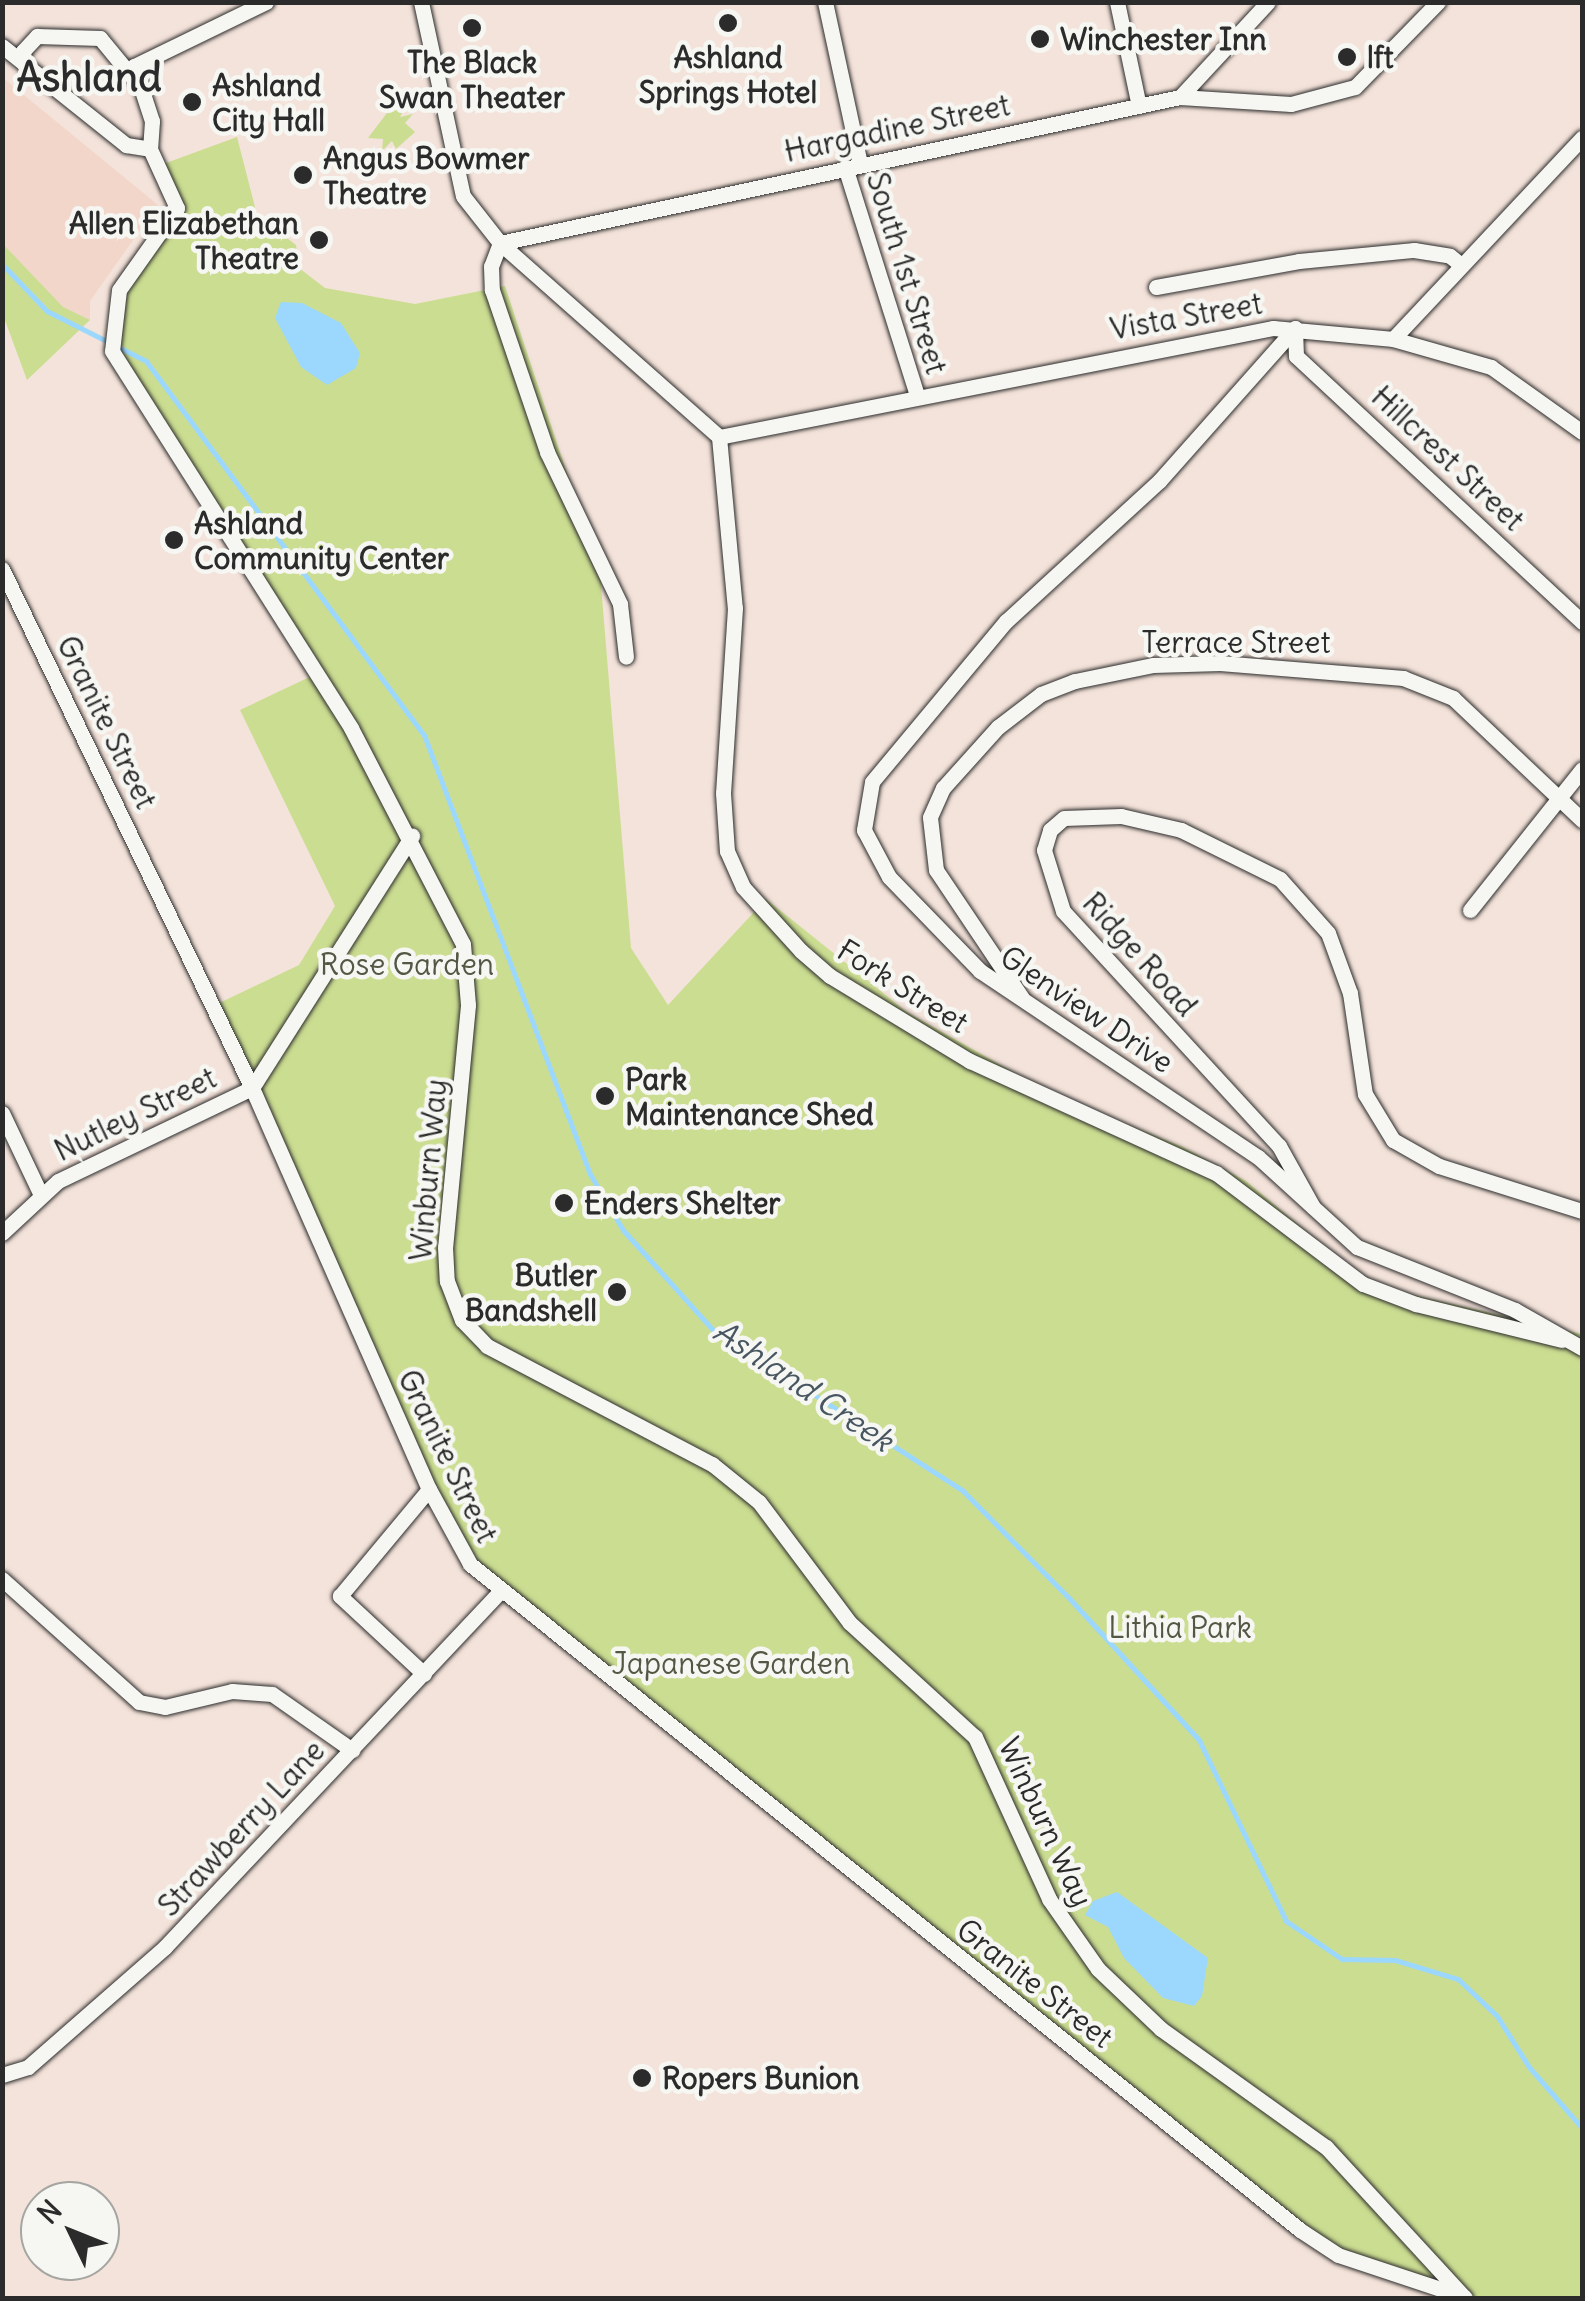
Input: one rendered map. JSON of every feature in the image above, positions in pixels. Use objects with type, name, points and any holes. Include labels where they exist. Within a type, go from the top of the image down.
[{"type":"street","points":[[228,20],[243,2]]},
{"type":"street","points":[[133,78],[138,61],[266,2]]},
{"type":"street","points":[[421,2],[462,196],[500,242],[719,437]]},
{"type":"street","name":"South 1st Street","points":[[826,2],[852,165],[917,396]]},
{"type":"street","points":[[1116,2],[1139,106]]},
{"type":"street","points":[[1180,97],[1268,2]]},
{"type":"street","name":"Hargadine Street","points":[[500,242],[1180,97],[1291,104],[1354,86],[1438,2]]},
{"type":"street","name":"Winburn Way","points":[[24,64],[27,42],[38,36],[100,38],[133,78],[152,121],[150,149],[178,208],[119,290],[112,316],[115,358],[342,714],[412,836],[467,959],[460,1114],[445,1247],[447,1281],[462,1320],[487,1346],[712,1464],[758,1502],[850,1623],[975,1737],[1048,1899],[1098,1969],[1199,2058],[1326,2147],[1466,2298]]},
{"type":"street","points":[[2,46],[126,145],[150,149]]},
{"type":"street","points":[[1392,339],[1582,138]]},
{"type":"street","points":[[500,242],[491,266],[492,290],[547,452],[620,604],[626,657]]},
{"type":"street","points":[[1156,287],[1299,261],[1414,250],[1450,256],[1461,266]]},
{"type":"street","name":"Vista Street","points":[[719,437],[1203,338],[1295,328],[1392,339],[1491,367],[1582,432]]},
{"type":"street","name":"Hillcrest Street","points":[[1295,328],[1296,356],[1582,622]]},
{"type":"street","name":"Glenview Drive","points":[[1295,328],[1158,481],[1006,621],[872,782],[864,830],[889,877],[980,972],[1258,1157],[1316,1214],[1375,1257],[1515,1310],[1582,1348]]},
{"type":"street","name":"Fork Street","points":[[719,437],[735,608],[724,831],[732,867],[758,905],[830,976],[1018,1085],[1216,1172],[1363,1284],[1416,1304],[1562,1340]]},
{"type":"street","name":"Granite Street","points":[[2,569],[252,1088],[429,1489],[460,1549],[499,1592],[1300,2230],[1338,2254],[1466,2298]]},
{"type":"street","name":"Terrace Street","points":[[1024,1002],[936,870],[930,817],[960,765],[1015,711],[1056,688],[1124,668],[1220,662],[1403,678],[1453,698],[1582,820]]},
{"type":"street","points":[[1470,910],[1582,769]]},
{"type":"street","name":"Ridge Road","points":[[1316,1214],[1279,1146],[1063,912],[1044,850],[1050,830],[1064,818],[1121,816],[1181,830],[1280,879],[1328,933],[1350,994],[1365,1094],[1393,1140],[1439,1166],[1582,1211]]},
{"type":"street","name":"Nutley Street","points":[[2,1233],[40,1193],[252,1088],[412,836]]},
{"type":"street","points":[[2,1112],[40,1193]]},
{"type":"street","points":[[424,1674],[340,1596],[429,1489]]},
{"type":"street","points":[[2,1578],[139,1702],[165,1707],[232,1692],[272,1694],[352,1750]]},
{"type":"street","name":"Strawberry Lane","points":[[2,2074],[28,2067],[165,1947],[499,1592]]},
{"type":"shaded area","points":[[2,77],[158,205],[90,301],[90,320],[63,308],[3,244]]},
{"type":"green space","points":[[402,93],[410,99],[400,117],[413,114],[405,123],[415,132],[396,149],[392,141],[382,151],[383,139],[368,138]]},
{"type":"green space","name":"Lithia Park","points":[[237,137],[257,215],[296,245],[299,268],[325,288],[415,304],[505,286],[600,573],[631,948],[668,1005],[766,899],[907,1012],[1050,1093],[1183,1147],[1246,1181],[1357,1273],[1392,1290],[1582,1334],[1582,2298],[1467,2298],[1338,2255],[470,1564],[213,1006],[299,965],[335,906],[240,710],[316,674],[110,336],[114,303],[170,225],[166,163]]},
{"type":"green space","points":[[3,244],[63,307],[90,320],[27,380],[3,315]]},
{"type":"water","points":[[281,302],[302,303],[341,323],[360,353],[356,368],[327,385],[301,367],[275,318]]},
{"type":"water","points":[[1117,1892],[1208,1958],[1202,1996],[1194,2006],[1163,1998],[1124,1958],[1108,1927],[1085,1915],[1093,1901]]},
{"type":"waterway","name":"Ashland Creek","points":[[2,264],[47,311],[146,361],[424,735],[590,1174],[623,1230],[712,1329],[963,1491],[1069,1598],[1199,1740],[1286,1921],[1342,1959],[1395,1960],[1458,1979],[1497,2016],[1529,2067],[1582,2128]]},
{"type":"place","name":"Ashland Springs Hotel","points":[[728,23]]},
{"type":"place","name":"The Black Swan Theater","points":[[472,28]]},
{"type":"place","name":"Winchester Inn","points":[[1040,39]]},
{"type":"place","name":"lft","points":[[1347,57]]},
{"type":"place","name":"Ashland City Hall","points":[[192,102]]},
{"type":"place","name":"Angus Bowmer Theatre","points":[[303,175]]},
{"type":"place","name":"Allen Elizabethan Theatre","points":[[319,240]]},
{"type":"place","name":"Ashland Community Center","points":[[174,540]]},
{"type":"place","name":"Park Maintenance Shed","points":[[605,1096]]},
{"type":"place","name":"Enders Shelter","points":[[564,1203]]},
{"type":"place","name":"Butler Bandshell","points":[[617,1292]]},
{"type":"place","name":"Ropers Bunion","points":[[642,2078]]},
{"type":"district","name":"Ashland","points":[[89,77]]},
{"type":"park label","name":"Rose Garden","points":[[407,964]]},
{"type":"park label","name":"Japanese Garden","points":[[731,1663]]}]
